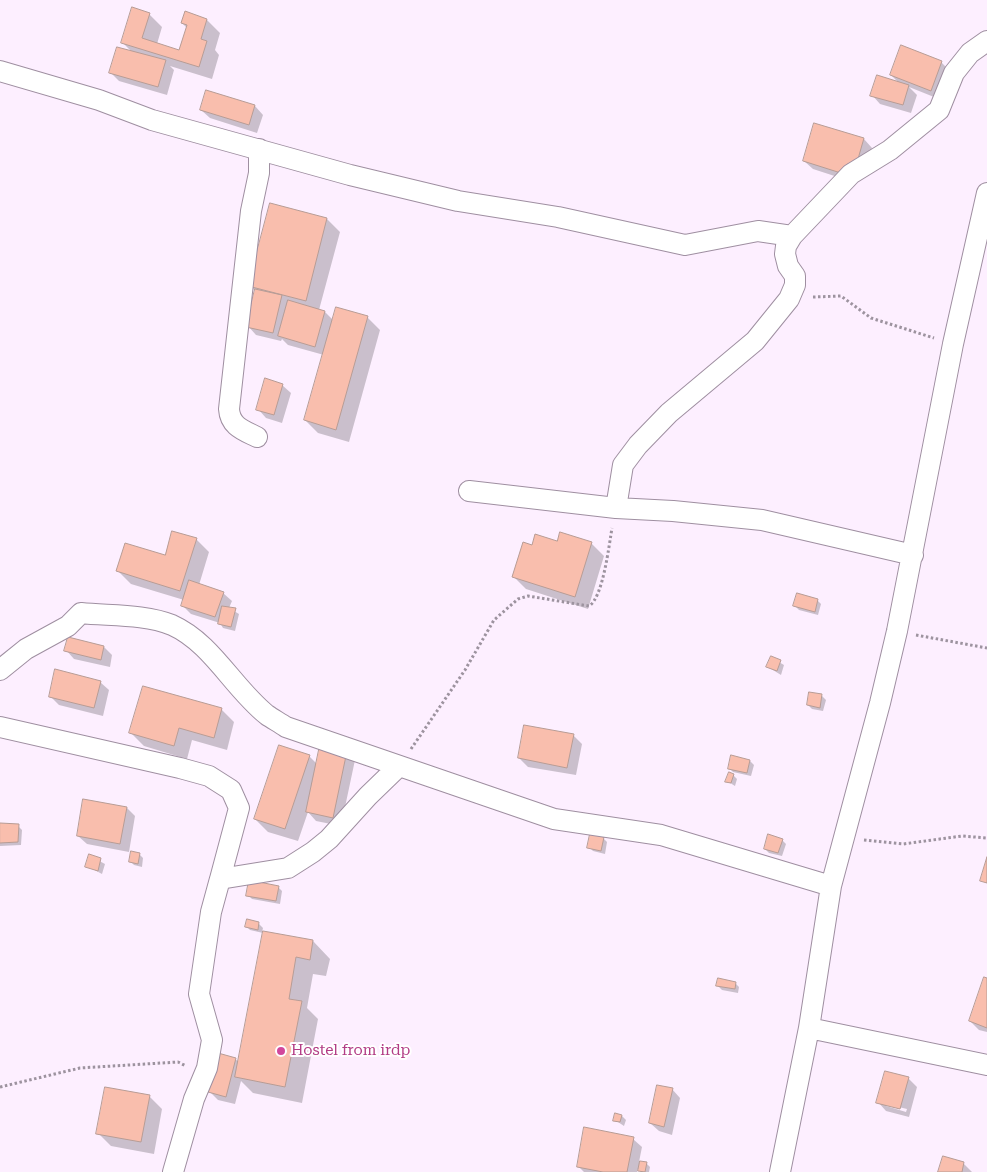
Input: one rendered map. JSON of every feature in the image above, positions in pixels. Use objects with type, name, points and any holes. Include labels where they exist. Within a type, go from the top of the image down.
[{"type":"street","points":[[616,508],[623,465],[638,445],[669,413],[755,341],[789,299],[795,285],[795,276],[785,254],[786,246],[792,236],[851,174],[890,150],[939,110],[954,74],[970,53],[987,41]]},
{"type":"street","points":[[0,71],[99,100],[152,120],[458,201],[558,217],[685,244],[758,231],[792,236]]},
{"type":"street","points":[[257,437],[234,424],[229,417],[229,409],[251,211],[258,173],[259,149]]},
{"type":"street","points":[[780,1172],[809,1028],[832,886],[843,836],[880,703],[897,631],[953,344],[987,193]]},
{"type":"street","points":[[469,491],[616,508],[692,512],[762,520],[913,555]]},
{"type":"street","points":[[0,670],[26,649],[68,626],[81,614],[148,619],[172,625],[190,637],[215,659],[266,714],[286,727],[554,819],[661,835],[832,886]]},
{"type":"street","points":[[0,727],[208,776],[232,790],[239,808],[211,912],[199,994],[212,1040],[204,1075],[194,1099],[173,1172]]},
{"type":"street","points":[[220,880],[288,868],[329,839],[368,796],[399,766]]},
{"type":"street","points":[[809,1028],[987,1065]]},
{"type":"path","points":[[789,299],[841,296],[871,318],[953,344]]},
{"type":"path","points":[[399,766],[465,670],[494,620],[518,599],[528,596],[589,606],[593,604],[601,583],[616,508]]},
{"type":"path","points":[[897,631],[987,648]]},
{"type":"path","points":[[843,836],[883,844],[902,844],[962,836],[987,838]]},
{"type":"path","points":[[0,1087],[80,1068],[178,1062],[204,1075]]},
{"type":"building","points":[[132,7],[150,13],[142,38],[179,50],[187,25],[181,23],[185,11],[207,19],[201,39],[207,41],[199,67],[121,43]]},
{"type":"building","points":[[901,45],[942,61],[931,91],[890,75]]},
{"type":"building","points":[[117,47],[166,60],[158,87],[109,73]]},
{"type":"building","points":[[877,75],[909,85],[903,105],[870,96]]},
{"type":"building","points":[[206,90],[255,105],[249,125],[200,110]]},
{"type":"building","points":[[814,123],[864,138],[856,166],[847,164],[844,174],[803,161]]},
{"type":"building","points":[[270,203],[327,218],[306,301],[248,286]]},
{"type":"building","points":[[255,289],[282,295],[273,333],[246,327]]},
{"type":"building","points":[[288,300],[325,311],[315,347],[278,336]]},
{"type":"building","points":[[336,307],[368,316],[336,430],[304,420]]},
{"type":"building","points":[[265,378],[283,384],[274,415],[256,410]]},
{"type":"building","points":[[172,531],[197,538],[180,591],[116,571],[125,543],[165,555]]},
{"type":"building","points":[[560,532],[592,542],[575,597],[512,577],[523,542],[532,545],[535,534],[557,541]]},
{"type":"building","points":[[189,580],[224,592],[215,617],[181,606]]},
{"type":"building","points":[[797,593],[818,599],[815,612],[793,606]]},
{"type":"building","points":[[222,606],[236,608],[231,627],[218,624]]},
{"type":"building","points":[[68,637],[104,646],[101,660],[64,651]]},
{"type":"building","points":[[771,656],[781,660],[777,671],[766,667]]},
{"type":"building","points":[[55,669],[101,681],[94,708],[49,697]]},
{"type":"building","points":[[143,686],[222,708],[214,738],[179,728],[174,746],[129,733]]},
{"type":"building","points":[[809,692],[822,694],[820,708],[807,705]]},
{"type":"building","points":[[524,725],[574,734],[567,768],[518,758]]},
{"type":"building","points":[[279,745],[310,755],[285,829],[254,819]]},
{"type":"building","points":[[320,745],[347,751],[333,818],[306,812]]},
{"type":"building","points":[[731,755],[750,760],[747,773],[728,769]]},
{"type":"building","points":[[729,772],[734,774],[731,783],[725,782]]},
{"type":"building","points":[[83,799],[127,807],[120,844],[77,836]]},
{"type":"building","points":[[0,823],[19,824],[18,842],[0,843]]},
{"type":"building","points":[[590,834],[604,837],[601,851],[587,848]]},
{"type":"building","points":[[768,834],[783,839],[778,853],[764,849]]},
{"type":"building","points":[[131,851],[140,853],[138,864],[129,862]]},
{"type":"building","points":[[89,854],[101,858],[98,871],[85,867]]},
{"type":"building","points":[[987,857],[987,883],[980,881]]},
{"type":"building","points":[[249,880],[279,886],[276,901],[246,896]]},
{"type":"building","points":[[247,919],[259,922],[258,930],[245,927]]},
{"type":"building","points":[[263,931],[313,940],[310,960],[296,957],[289,999],[302,1001],[285,1087],[235,1077]]},
{"type":"building","points":[[984,977],[987,978],[987,1028],[969,1021]]},
{"type":"building","points":[[718,978],[736,982],[735,989],[716,986]]},
{"type":"building","points":[[218,1053],[236,1058],[226,1097],[208,1092]]},
{"type":"building","points":[[885,1071],[909,1077],[900,1109],[876,1103]]},
{"type":"building","points":[[657,1085],[673,1088],[664,1127],[649,1123]]},
{"type":"building","points":[[105,1087],[150,1095],[141,1142],[96,1134]]},
{"type":"building","points":[[615,1113],[622,1115],[620,1122],[613,1121]]},
{"type":"building","points":[[584,1127],[634,1137],[627,1172],[603,1172],[577,1167]]},
{"type":"building","points":[[943,1156],[964,1162],[962,1172],[938,1172]]},
{"type":"building","points":[[640,1161],[647,1162],[645,1172],[638,1171]]},
{"type":"place","name":"Hostel from irdp","points":[[281,1051]]}]
